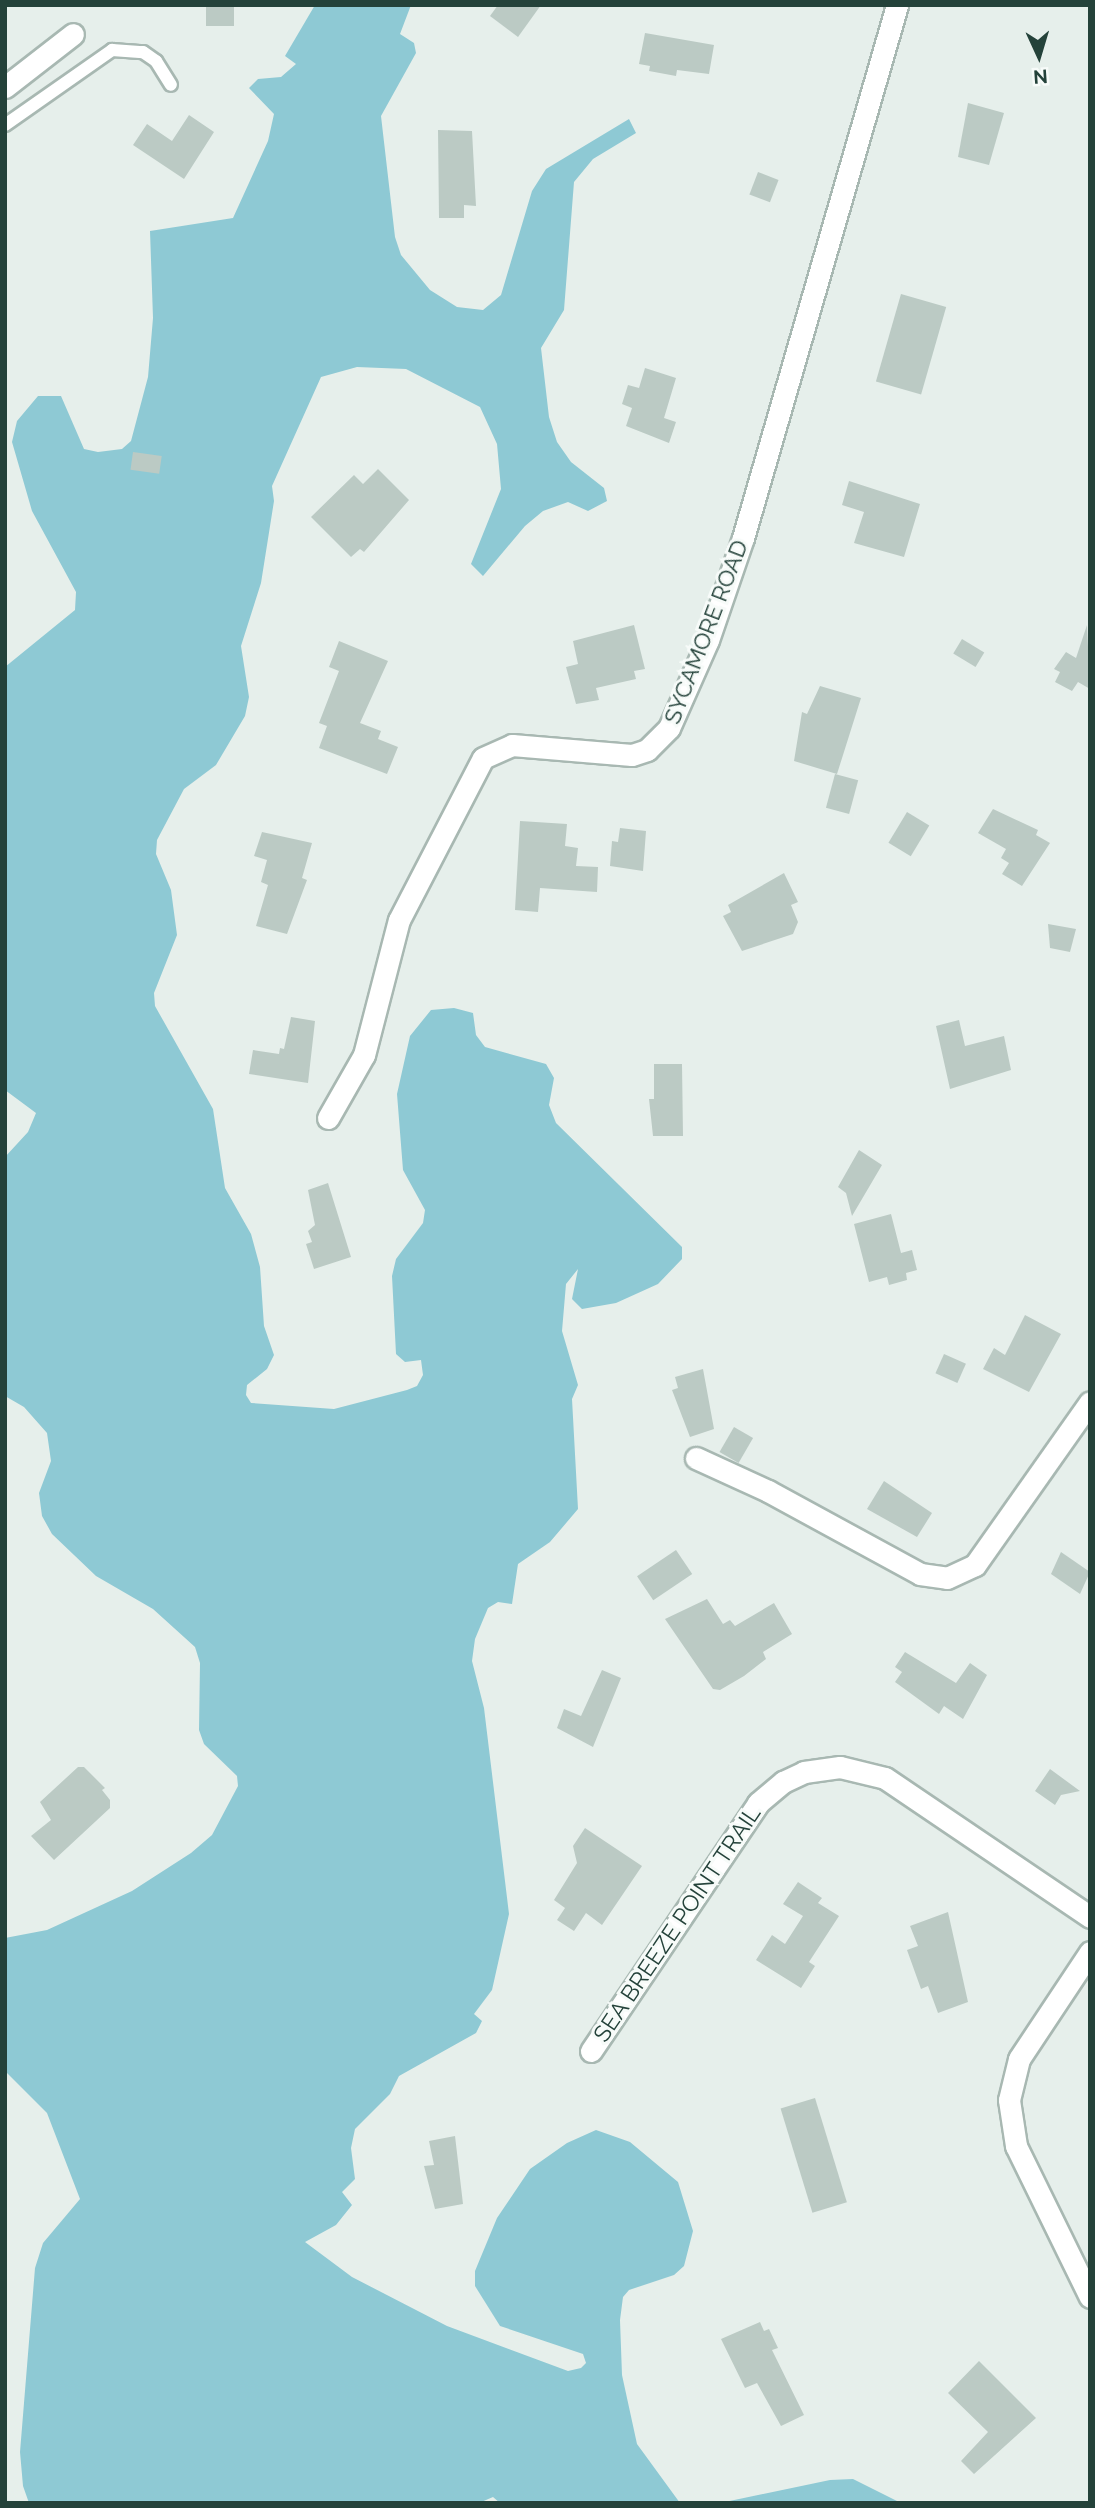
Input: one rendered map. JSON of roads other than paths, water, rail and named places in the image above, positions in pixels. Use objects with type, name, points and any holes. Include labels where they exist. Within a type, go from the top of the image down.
[{"type":"street","name":"SYCAMORE ROAD","points":[[328,1118],[363,1055],[399,920],[483,758],[512,745],[632,755],[647,750],[670,728],[743,538],[897,5]]},
{"type":"street","points":[[5,87],[73,34]]},
{"type":"street","points":[[696,1458],[768,1491],[920,1574],[947,1578],[975,1565],[1090,1402]]},
{"type":"street","name":"SEA BREEZE POINT TRAIL","points":[[591,2051],[758,1802],[783,1782],[804,1772],[841,1767],[885,1778],[1090,1917]]},
{"type":"street","points":[[1090,1952],[1019,2059],[1009,2100],[1016,2146],[1090,2297]]},
{"type":"lane","points":[[5,125],[97,55],[112,50],[143,52],[156,61],[171,85]]},
{"type":"water","points":[[315,5],[411,5],[400,34],[414,43],[416,53],[381,116],[395,237],[401,255],[430,290],[457,307],[483,310],[501,295],[532,191],[546,169],[629,119],[636,133],[593,159],[574,182],[564,310],[541,348],[549,417],[557,442],[571,462],[604,488],[607,501],[588,511],[568,502],[543,511],[525,526],[483,576],[471,564],[501,489],[497,444],[480,407],[406,369],[357,367],[321,377],[272,486],[274,501],[261,583],[241,646],[249,697],[245,716],[216,765],[184,789],[157,840],[156,854],[171,890],[177,935],[154,993],[155,1006],[213,1109],[225,1188],[251,1234],[260,1267],[264,1326],[274,1355],[267,1369],[247,1385],[246,1395],[251,1403],[334,1409],[407,1390],[417,1386],[423,1375],[421,1360],[405,1362],[396,1354],[392,1276],[396,1259],[423,1223],[425,1210],[403,1170],[397,1094],[410,1036],[431,1010],[454,1008],[473,1013],[476,1035],[485,1047],[546,1064],[554,1078],[549,1105],[556,1123],[682,1247],[682,1259],[658,1284],[616,1303],[582,1309],[572,1299],[578,1269],[566,1284],[562,1331],[578,1385],[572,1399],[578,1509],[550,1542],[518,1564],[512,1604],[498,1602],[488,1608],[475,1639],[472,1661],[484,1708],[509,1914],[492,1990],[474,2014],[482,2021],[476,2033],[399,2076],[390,2094],[355,2129],[351,2148],[355,2179],[342,2192],[352,2205],[336,2225],[305,2242],[352,2277],[447,2326],[568,2371],[581,2368],[586,2363],[583,2354],[500,2326],[475,2286],[475,2271],[497,2218],[530,2169],[567,2143],[596,2130],[630,2142],[678,2182],[693,2231],[684,2266],[674,2275],[629,2290],[623,2297],[620,2320],[622,2375],[637,2444],[680,2503],[500,2503],[493,2497],[479,2503],[29,2503],[23,2486],[20,2452],[35,2268],[43,2243],[80,2199],[47,2113],[5,2071],[5,1938],[47,1930],[132,1891],[191,1853],[212,1835],[238,1786],[237,1776],[204,1744],[199,1730],[200,1663],[195,1647],[153,1609],[96,1576],[52,1534],[42,1516],[39,1493],[51,1461],[47,1433],[24,1407],[5,1396],[5,1157],[28,1132],[36,1113],[5,1090],[5,667],[75,610],[76,592],[32,511],[12,442],[17,421],[38,396],[61,396],[84,449],[98,452],[122,449],[131,441],[148,377],[153,318],[150,231],[233,218],[268,141],[274,114],[249,88],[258,79],[281,77],[296,64],[285,56]]},
{"type":"water","points":[[853,2479],[901,2503],[720,2503],[830,2480]]}]
